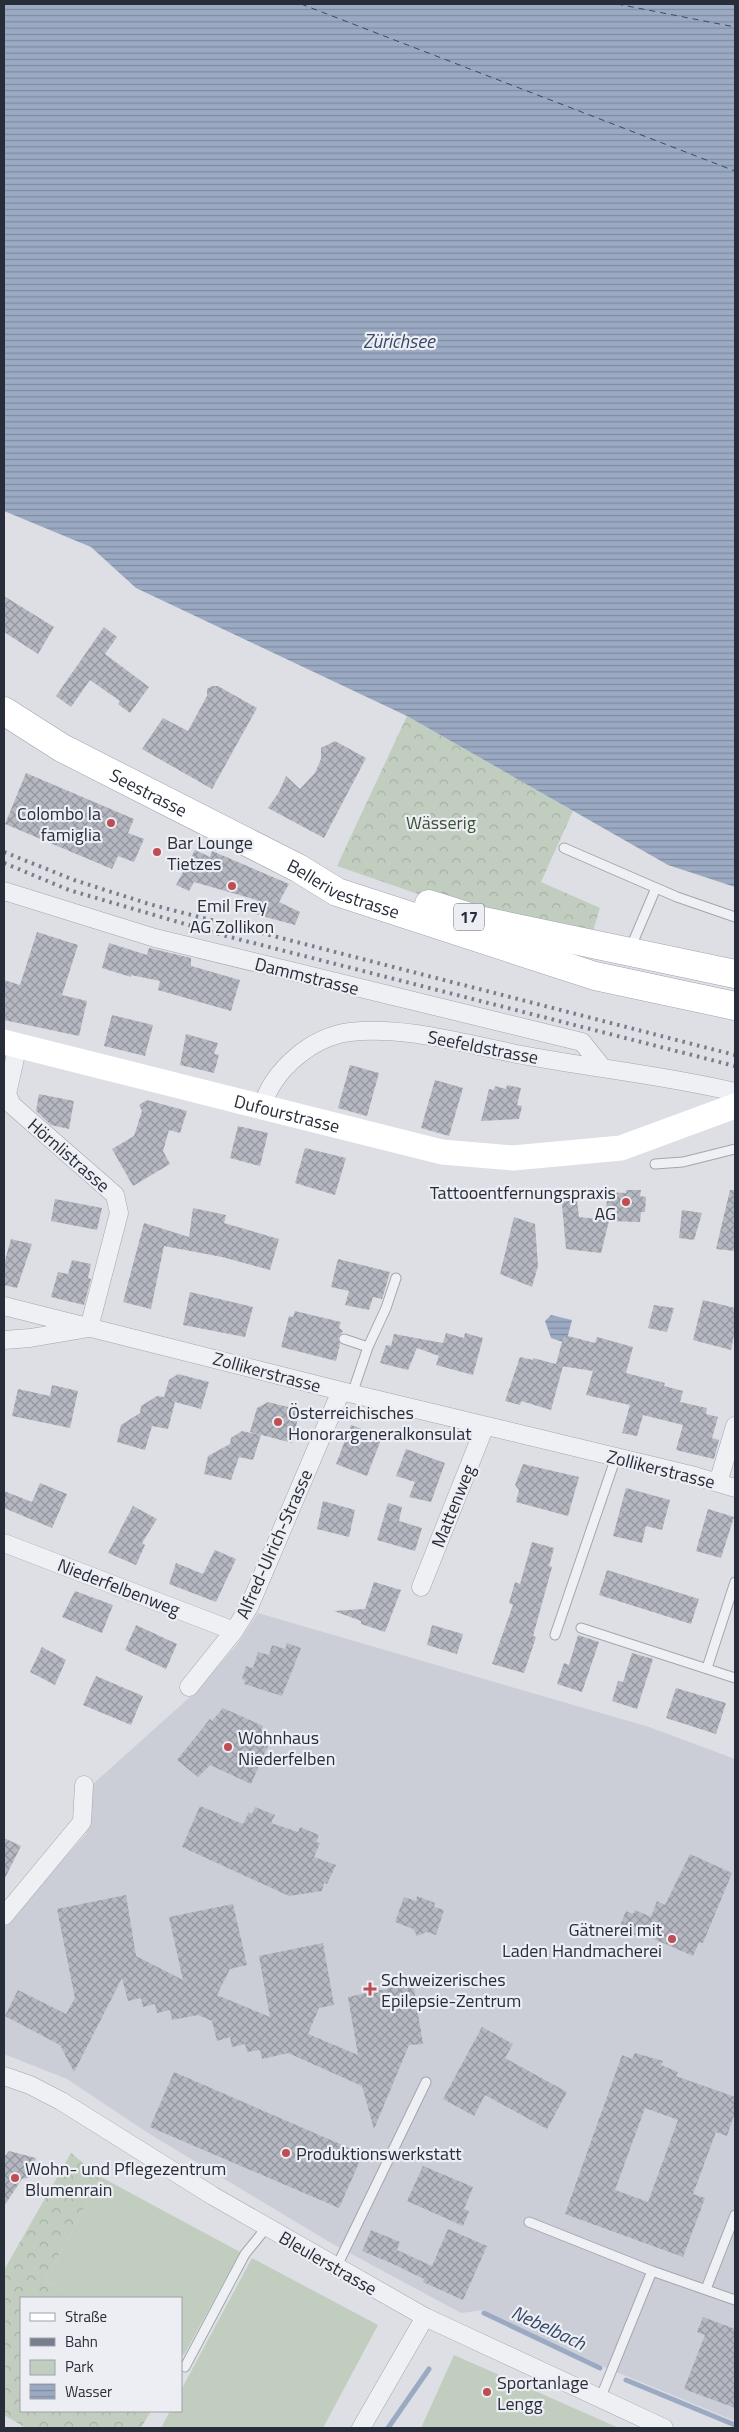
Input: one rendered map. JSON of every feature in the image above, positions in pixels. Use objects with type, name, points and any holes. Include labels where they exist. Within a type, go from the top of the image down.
[{"type":"main road","name":"Seestrasse","points":[[4,711],[62,748],[298,868]]},
{"type":"main road","name":"Bellerivestrasse","points":[[298,868],[343,878],[483,921],[735,974]]},
{"type":"main road","name":"Bellerivestrasse","points":[[298,868],[337,892],[476,940],[595,976],[735,1006]]},
{"type":"main road","name":"Dufourstrasse","points":[[11,1043],[442,1152],[512,1158],[576,1152],[620,1142],[735,1106]]},
{"type":"main road","name":"Dufourstrasse","points":[[620,1142],[735,1092]]},
{"type":"street","name":"Dammstrasse","points":[[4,891],[155,938],[582,1042],[602,1067]]},
{"type":"street","name":"Seefeldstrasse","points":[[262,1108],[266,1094],[273,1082],[298,1055],[320,1041],[349,1032],[402,1032],[534,1057],[688,1080],[735,1092]]},
{"type":"street","name":"Hörnlistrasse","points":[[11,1043],[8,1094],[12,1105],[115,1195],[119,1213],[89,1328]]},
{"type":"street","name":"Zollikerstrasse","points":[[4,1306],[727,1486]]},
{"type":"street","points":[[4,1340],[30,1338],[89,1328]]},
{"type":"street","name":"Alfred-Ulrich-Strasse","points":[[189,1687],[234,1631],[249,1608],[347,1392]]},
{"type":"street","name":"Mattenweg","points":[[421,1587],[485,1426]]},
{"type":"street","points":[[727,1486],[735,1426]]},
{"type":"street","name":"Niederfelbenweg","points":[[4,1543],[234,1631]]},
{"type":"street","points":[[4,1916],[82,1822],[84,1785]]},
{"type":"street","name":"Bleulerstrasse","points":[[4,2076],[30,2085],[61,2101],[267,2227],[425,2318],[664,2428]]},
{"type":"street","points":[[361,2428],[425,2318]]},
{"type":"lane","points":[[564,848],[656,888],[735,917]]},
{"type":"lane","points":[[628,951],[656,888]]},
{"type":"lane","points":[[655,1164],[682,1162],[735,1149]]},
{"type":"lane","points":[[347,1392],[386,1308],[396,1278]]},
{"type":"lane","points":[[344,1339],[368,1347]]},
{"type":"lane","points":[[555,1635],[616,1457]]},
{"type":"lane","points":[[707,1668],[735,1582]]},
{"type":"lane","points":[[582,1628],[735,1678]]},
{"type":"lane","points":[[336,2268],[426,2082]]},
{"type":"lane","points":[[706,2289],[735,2215]]},
{"type":"lane","points":[[529,2222],[652,2271],[735,2300]]},
{"type":"lane","points":[[185,2367],[245,2254],[267,2227]]},
{"type":"lane","points":[[600,2398],[652,2271]]},
{"type":"shaded area","name":"Schweizerisches Epilepsie-Zentrum","points":[[258,1613],[649,1727],[735,1759],[735,2421],[602,2366],[484,2310],[461,2313],[331,2243],[148,2133],[67,2079],[4,2054],[4,1925],[86,1834],[93,1784],[190,1697],[236,1646]]},
{"type":"green space","name":"Wässerig","points":[[407,716],[573,811],[541,882],[600,908],[593,931],[473,913],[337,866]]},
{"type":"green space","points":[[71,2153],[101,2177],[45,2281],[76,2297],[20,2297],[20,2412],[150,2412],[141,2428],[26,2428],[4,2415],[4,2270]]},
{"type":"green space","points":[[101,2177],[240,2252],[184,2355],[182,2354],[182,2297],[76,2297],[45,2281]]},
{"type":"green space","points":[[252,2258],[378,2325],[323,2428],[161,2428],[169,2412],[182,2412],[182,2388]]},
{"type":"green space","name":"Sportanlage Lengg","points":[[454,2355],[619,2428],[421,2428]]},
{"type":"water","name":"Zürichsee","points":[[4,4],[735,4],[735,887],[668,865],[407,716],[136,588],[91,547],[4,511]]},
{"type":"water","points":[[551,1315],[572,1320],[566,1343],[551,1338],[545,1321]]},
{"type":"building","points":[[4,596],[54,627],[38,654],[4,632]]},
{"type":"building","points":[[104,627],[117,637],[105,654],[149,687],[130,713],[118,704],[120,701],[90,680],[71,707],[56,696]]},
{"type":"building","points":[[212,686],[218,686],[257,708],[212,789],[142,749],[163,718],[188,731],[207,696],[207,689]]},
{"type":"building","points":[[335,741],[366,758],[324,838],[268,808],[279,792],[286,776],[300,789],[315,773],[321,759],[321,748]]},
{"type":"building","points":[[26,773],[134,819],[128,833],[144,839],[134,862],[118,856],[112,869],[5,824]]},
{"type":"building","points":[[195,850],[210,857],[212,851],[289,884],[279,902],[300,912],[295,925],[251,913],[257,900],[194,882],[189,891],[176,885]]},
{"type":"building","points":[[37,932],[78,945],[62,995],[87,1001],[79,1036],[4,1020],[4,980],[20,985]]},
{"type":"building","points":[[109,943],[147,955],[149,948],[191,958],[191,966],[240,980],[231,1011],[158,990],[160,981],[131,975],[131,977],[102,968]]},
{"type":"building","points":[[112,1015],[153,1025],[145,1056],[104,1046]]},
{"type":"building","points":[[186,1034],[218,1043],[214,1054],[219,1055],[214,1073],[180,1065]]},
{"type":"building","points":[[350,1065],[379,1073],[367,1116],[338,1108]]},
{"type":"building","points":[[435,1080],[463,1088],[449,1136],[421,1128]]},
{"type":"building","points":[[507,1085],[521,1088],[517,1105],[522,1106],[519,1119],[481,1121],[489,1089],[494,1090],[495,1086],[506,1089]]},
{"type":"building","points":[[39,1094],[74,1101],[69,1129],[51,1125],[36,1111]]},
{"type":"building","points":[[147,1100],[187,1111],[180,1133],[169,1130],[163,1151],[170,1164],[133,1186],[112,1149],[134,1136],[142,1111],[139,1105]]},
{"type":"building","points":[[238,1126],[268,1133],[260,1166],[230,1158]]},
{"type":"building","points":[[305,1148],[346,1158],[335,1195],[295,1183]]},
{"type":"building","points":[[626,1190],[641,1190],[640,1196],[646,1197],[645,1212],[641,1212],[640,1222],[609,1221],[601,1253],[566,1249],[561,1194],[576,1192],[579,1217],[606,1220],[607,1192],[626,1193]]},
{"type":"building","points":[[730,1190],[735,1190],[735,1251],[716,1249]]},
{"type":"building","points":[[55,1199],[102,1208],[97,1230],[51,1221]]},
{"type":"building","points":[[193,1208],[226,1215],[224,1223],[279,1239],[270,1270],[222,1257],[164,1246],[151,1309],[123,1302],[144,1223],[189,1237]]},
{"type":"building","points":[[682,1210],[702,1213],[694,1240],[679,1238]]},
{"type":"building","points":[[514,1217],[535,1224],[538,1266],[532,1287],[500,1274]]},
{"type":"building","points":[[11,1239],[32,1244],[17,1288],[4,1285],[4,1264]]},
{"type":"building","points":[[338,1259],[390,1272],[382,1299],[373,1297],[369,1310],[345,1305],[349,1291],[331,1287]]},
{"type":"building","points":[[72,1260],[91,1264],[88,1278],[91,1279],[84,1305],[51,1297],[58,1272],[68,1274]]},
{"type":"building","points":[[190,1292],[253,1307],[245,1337],[183,1325]]},
{"type":"building","points":[[703,1300],[735,1308],[735,1330],[731,1350],[693,1340]]},
{"type":"building","points":[[654,1305],[674,1308],[667,1332],[648,1328]]},
{"type":"building","points":[[295,1311],[341,1322],[339,1328],[343,1331],[338,1338],[340,1344],[336,1361],[281,1347],[289,1316],[293,1317]]},
{"type":"building","points":[[446,1333],[464,1338],[465,1333],[483,1338],[473,1375],[436,1365],[439,1356],[417,1348],[408,1370],[380,1363],[386,1345],[391,1346],[394,1334],[443,1343]]},
{"type":"building","points":[[564,1335],[595,1343],[597,1337],[633,1347],[626,1373],[665,1383],[664,1386],[683,1391],[680,1402],[707,1408],[706,1414],[718,1417],[712,1438],[719,1440],[714,1459],[676,1450],[683,1425],[643,1415],[637,1436],[622,1433],[630,1405],[586,1395],[593,1371],[563,1366],[551,1410],[521,1401],[520,1405],[505,1401],[520,1357],[556,1364]]},
{"type":"building","points":[[178,1374],[209,1382],[201,1409],[175,1402],[168,1429],[152,1426],[145,1450],[117,1442],[121,1425],[140,1413],[141,1406],[157,1396],[164,1397],[169,1380]]},
{"type":"building","points":[[52,1385],[78,1391],[70,1428],[12,1416],[18,1389],[50,1396]]},
{"type":"building","points":[[268,1402],[300,1410],[292,1443],[250,1432],[257,1408]]},
{"type":"building","points":[[351,1425],[382,1437],[367,1476],[336,1464]]},
{"type":"building","points":[[242,1431],[261,1435],[253,1460],[239,1457],[231,1480],[204,1474],[208,1456],[230,1444],[231,1438]]},
{"type":"building","points":[[406,1449],[445,1463],[431,1502],[409,1497],[415,1482],[396,1476]]},
{"type":"building","points":[[523,1464],[579,1477],[568,1516],[516,1502],[519,1490],[515,1485]]},
{"type":"building","points":[[40,1483],[67,1494],[52,1528],[4,1508],[4,1491],[32,1502]]},
{"type":"building","points":[[626,1488],[670,1500],[662,1530],[646,1526],[642,1543],[613,1536]]},
{"type":"building","points":[[323,1501],[355,1510],[349,1537],[317,1529]]},
{"type":"building","points":[[388,1503],[402,1507],[399,1521],[422,1528],[415,1551],[377,1540]]},
{"type":"building","points":[[133,1506],[157,1519],[142,1543],[145,1545],[136,1565],[108,1553]]},
{"type":"building","points":[[708,1509],[734,1517],[721,1558],[696,1551]]},
{"type":"building","points":[[532,1542],[554,1548],[549,1566],[552,1567],[533,1636],[536,1637],[524,1673],[492,1664],[513,1605],[509,1603],[515,1582],[520,1584]]},
{"type":"building","points":[[215,1550],[236,1559],[216,1602],[169,1584],[176,1563],[203,1574]]},
{"type":"building","points":[[607,1570],[699,1599],[691,1624],[599,1595]]},
{"type":"building","points":[[374,1582],[401,1590],[385,1632],[361,1624],[361,1621],[334,1611],[365,1609]]},
{"type":"building","points":[[75,1591],[113,1605],[102,1633],[62,1617]]},
{"type":"building","points":[[136,1625],[177,1644],[166,1669],[125,1650]]},
{"type":"building","points":[[432,1625],[463,1634],[457,1654],[427,1645]]},
{"type":"building","points":[[578,1635],[599,1642],[582,1692],[557,1684],[564,1663],[569,1665]]},
{"type":"building","points":[[287,1643],[301,1648],[282,1696],[244,1684],[245,1680],[242,1679],[246,1666],[253,1668],[258,1652],[269,1655],[272,1645],[285,1649]]},
{"type":"building","points":[[42,1647],[66,1660],[55,1685],[30,1672]]},
{"type":"building","points":[[632,1653],[653,1659],[637,1709],[612,1701],[618,1681],[623,1682]]},
{"type":"building","points":[[96,1676],[143,1696],[131,1725],[83,1705]]},
{"type":"building","points":[[676,1688],[726,1703],[716,1734],[666,1718]]},
{"type":"building","name":"Wohnhaus Niederfelben","points":[[223,1708],[263,1726],[261,1729],[273,1735],[251,1784],[210,1765],[198,1777],[177,1760],[210,1719],[212,1721]]},
{"type":"building","points":[[200,1806],[243,1824],[249,1812],[252,1814],[255,1807],[275,1815],[271,1823],[298,1832],[300,1827],[319,1835],[316,1842],[320,1843],[314,1857],[336,1865],[327,1884],[324,1883],[322,1891],[289,1896],[182,1847]]},
{"type":"building","points":[[4,1838],[21,1846],[4,1880]]},
{"type":"building","points":[[690,1854],[732,1873],[703,1943],[699,1942],[693,1956],[640,1933],[639,1937],[619,1928],[626,1911],[633,1914],[635,1910],[651,1917],[657,1901],[665,1905]]},
{"type":"building","points":[[126,1895],[136,1956],[183,1980],[169,1917],[233,1904],[247,1965],[230,1969],[217,1995],[270,2017],[259,1956],[323,1943],[334,2005],[319,2008],[308,2034],[358,2055],[348,1997],[413,1983],[423,2044],[409,2045],[374,2129],[362,2086],[288,2053],[262,2059],[260,2050],[247,2052],[245,2044],[232,2047],[230,2037],[217,2041],[212,2021],[198,2015],[172,2020],[170,2010],[157,2013],[155,2004],[143,2007],[141,1998],[128,2001],[122,1978],[74,2072],[60,2045],[5,2016],[18,1990],[66,2014],[75,1998],[57,1909]]},
{"type":"building","points":[[417,1896],[435,1903],[434,1907],[444,1910],[436,1935],[427,1932],[417,1936],[413,1929],[395,1922],[404,1897],[416,1901]]},
{"type":"building","points":[[482,2027],[513,2044],[505,2058],[567,2092],[547,2129],[485,2095],[474,2116],[443,2099]]},
{"type":"building","points":[[635,2053],[663,2061],[661,2065],[678,2072],[676,2076],[735,2097],[735,2112],[727,2136],[716,2132],[693,2194],[705,2198],[683,2257],[565,2214],[622,2055],[632,2059]],"holes":[[[645,2108],[678,2120],[648,2202],[615,2190]]]},
{"type":"building","name":"Produktionswerkstatt","points":[[174,2072],[363,2154],[339,2208],[150,2127]]},
{"type":"building","name":"Wohn- und Pflegezentrum Blumenrain","points":[[9,2151],[36,2158],[30,2177],[22,2179],[4,2206],[4,2157]]},
{"type":"building","points":[[423,2166],[473,2187],[464,2209],[469,2211],[463,2226],[407,2201]]},
{"type":"building","points":[[448,2229],[487,2246],[463,2300],[423,2282],[424,2279],[362,2251],[371,2230],[400,2242],[397,2250],[432,2266]]},
{"type":"building","points":[[703,2317],[735,2329],[735,2408],[684,2389],[705,2335],[697,2332]]},
{"type":"waterway","name":"Nebelbach","points":[[484,2313],[600,2368]]},
{"type":"waterway","name":"Nebelbach","points":[[388,2428],[429,2369]]},
{"type":"waterway","name":"Nebelbach","points":[[626,2380],[735,2425]]},
{"type":"ferry route","points":[[301,4],[735,171]]},
{"type":"ferry route","points":[[617,4],[735,27]]},
{"type":"railway","points":[[4,852],[74,880],[149,904],[735,1055]]},
{"type":"railway","points":[[4,863],[69,890],[226,936],[735,1066]]},
{"type":"place","name":"Colombo la famiglia","points":[[111,823]]},
{"type":"place","name":"Bar Lounge Tietzes","points":[[157,852]]},
{"type":"place","name":"Emil Frey AG Zollikon","points":[[232,886]]},
{"type":"place","name":"Tattooentfernungspraxis AG","points":[[626,1202]]},
{"type":"place","name":"Österreichisches Honorargeneralkonsulat","points":[[278,1422]]},
{"type":"place","name":"Wohnhaus Niederfelben","points":[[228,1747]]},
{"type":"place","name":"Gätnerei mit Laden Handmacherei","points":[[672,1939]]},
{"type":"place","name":"Schweizerisches Epilepsie-Zentrum","points":[[370,1989]]},
{"type":"place","name":"Produktionswerkstatt","points":[[286,2153]]},
{"type":"place","name":"Wohn- und Pflegezentrum Blumenrain","points":[[15,2178]]},
{"type":"place","name":"Sportanlage Lengg","points":[[487,2392]]}]
